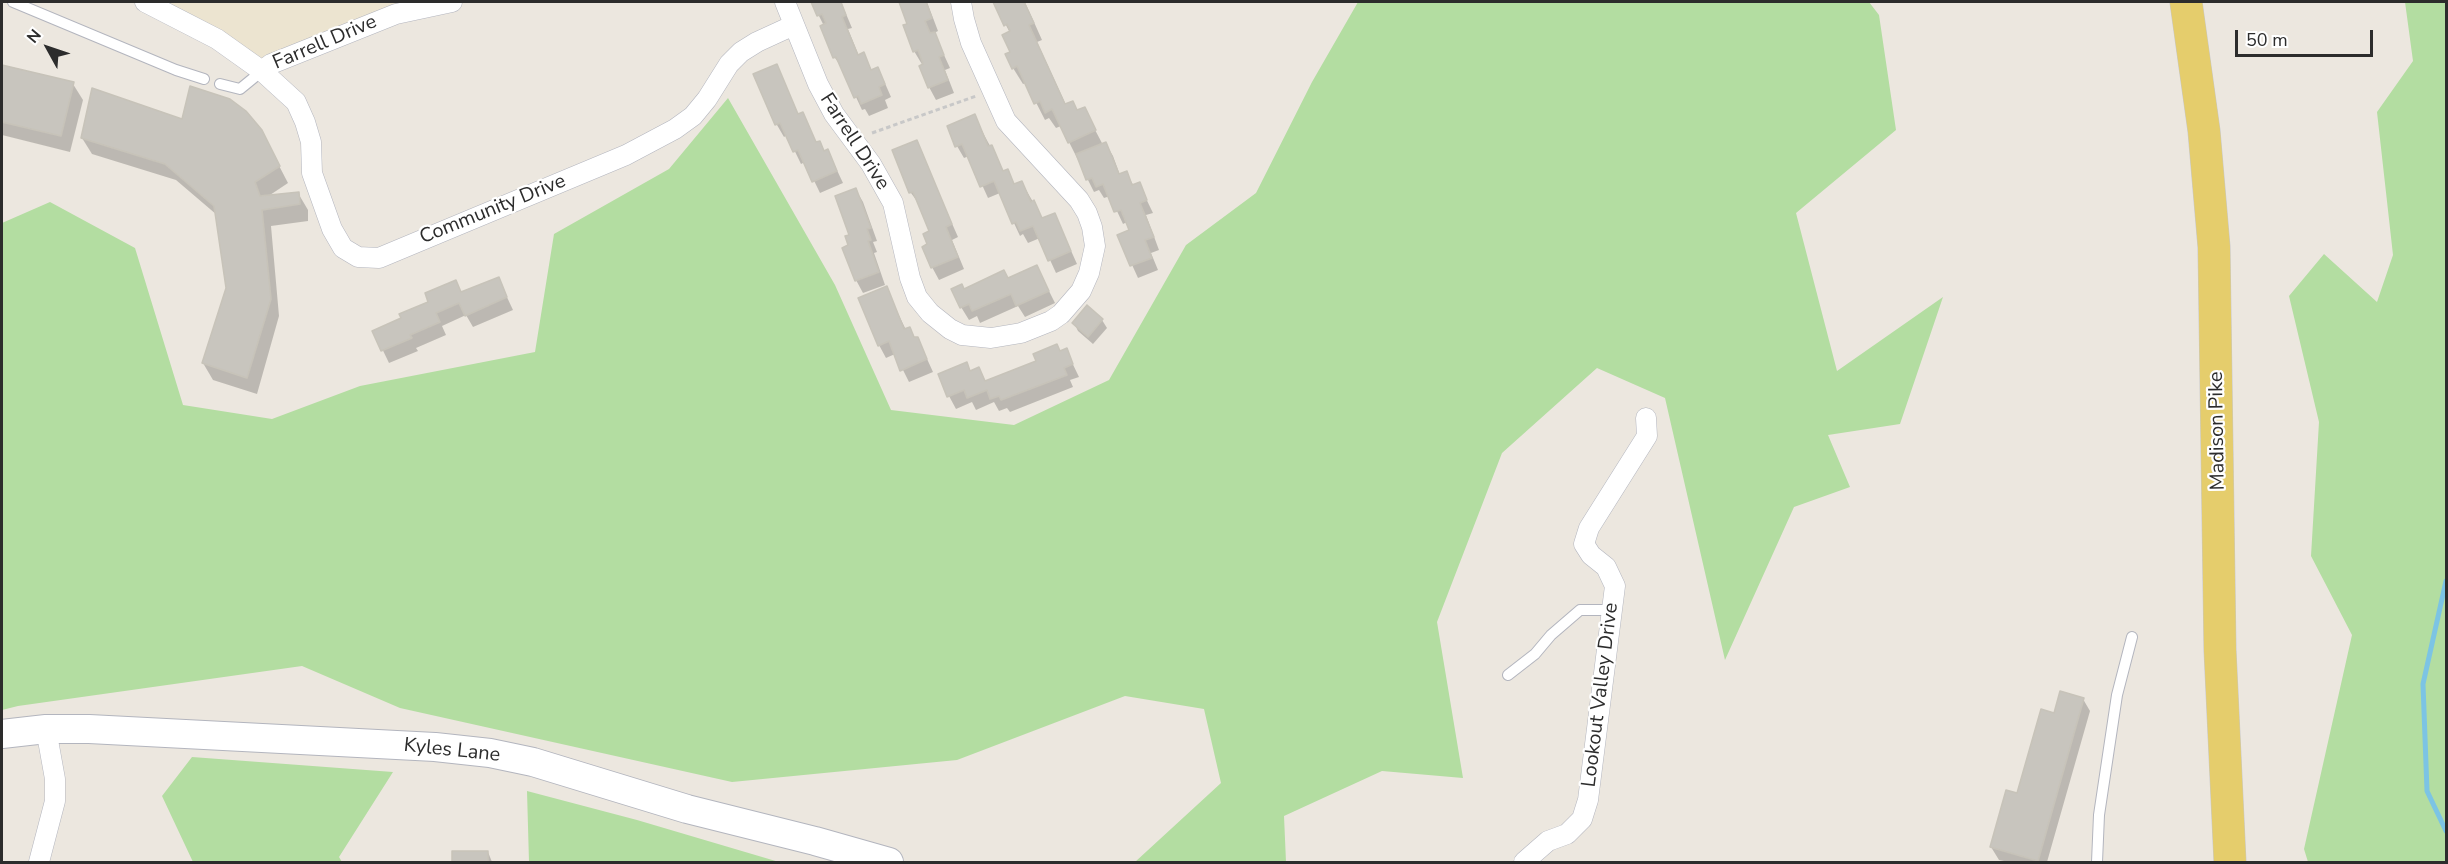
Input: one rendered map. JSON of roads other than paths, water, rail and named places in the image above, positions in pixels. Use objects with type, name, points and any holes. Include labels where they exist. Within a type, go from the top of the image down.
[{"type":"main road","name":"Madison Pike","points":[[2187,2],[2204,131],[2214,247],[2220,650],[2230,862]]},
{"type":"main road","name":"Kyles Lane","points":[[2,734],[46,729],[435,747],[490,753],[533,762],[653,800],[890,862]]},
{"type":"street","name":"Farrell Drive","points":[[145,2],[217,39],[262,71],[271,64],[396,14],[452,2]]},
{"type":"street","name":"Farrell Drive","points":[[785,2],[818,84],[834,114],[871,164],[893,203],[910,278],[918,297],[930,313],[950,329],[962,335],[977,338],[1011,334],[1038,327],[1060,314],[1081,291],[1093,260],[1095,246],[1087,213],[1069,188],[1006,121],[971,43],[963,19],[961,2]]},
{"type":"street","name":"Community Drive","points":[[262,71],[296,102],[310,142],[312,173],[332,229],[344,248],[358,257],[379,258],[626,155],[675,129],[693,116],[707,99],[729,64],[741,52],[794,25]]},
{"type":"street","name":"Lookout Valley Drive","points":[[1524,862],[1548,841],[1567,834],[1582,819],[1588,800],[1615,586],[1606,567],[1591,555],[1584,544],[1588,528],[1647,436],[1646,418]]},
{"type":"street","points":[[39,862],[55,801],[55,779],[46,729]]},
{"type":"lane","points":[[13,2],[176,70],[204,79]]},
{"type":"lane","points":[[220,84],[240,89],[262,71]]},
{"type":"lane","points":[[1508,675],[1535,654],[1551,634],[1580,610],[1612,609]]},
{"type":"lane","points":[[2097,862],[2099,815],[2117,695],[2132,637]]},
{"type":"waterway","points":[[2446,581],[2423,684],[2427,791],[2446,831]]}]
